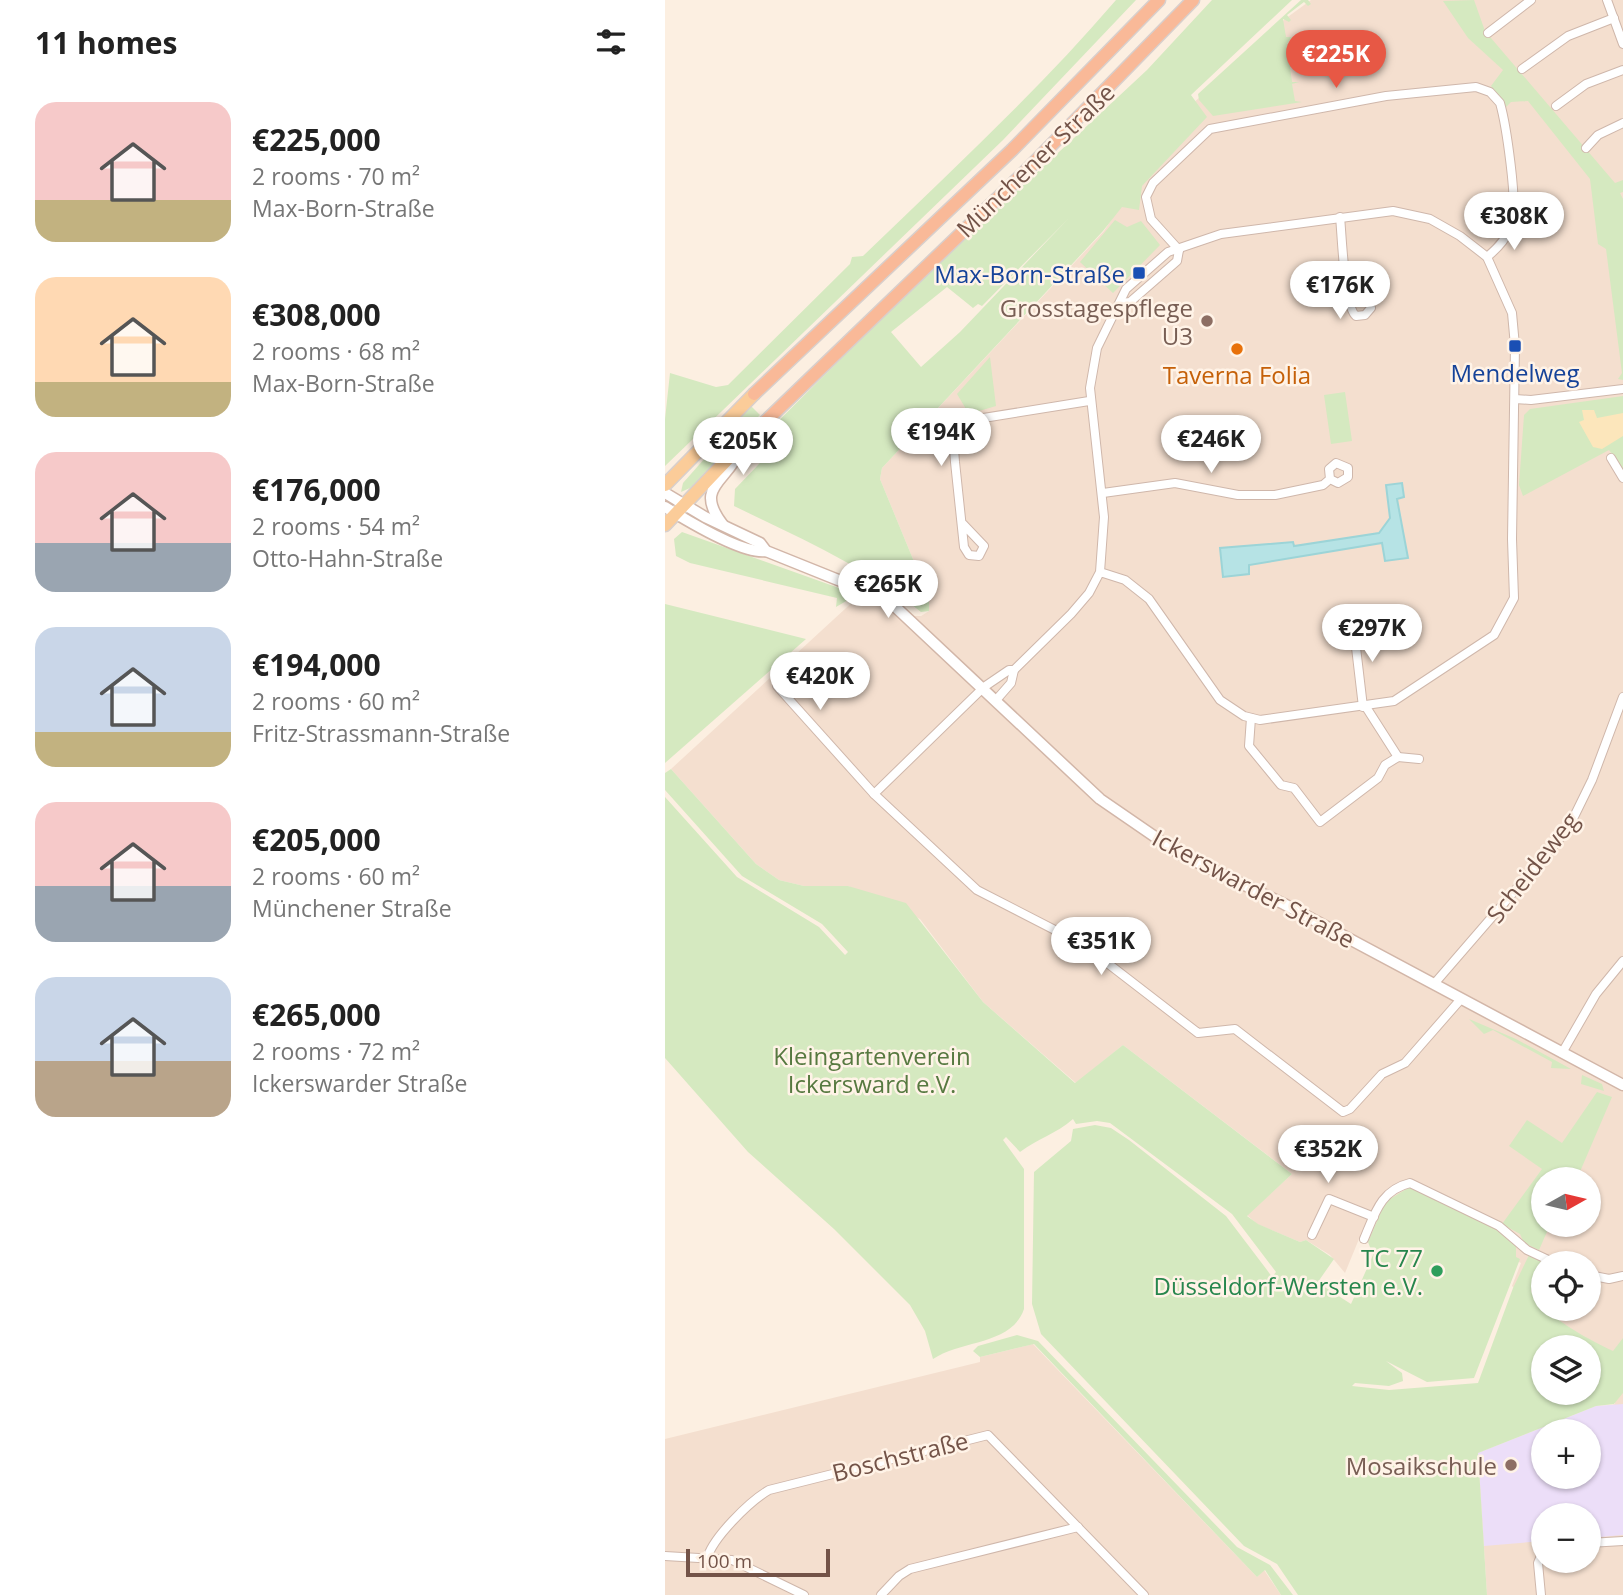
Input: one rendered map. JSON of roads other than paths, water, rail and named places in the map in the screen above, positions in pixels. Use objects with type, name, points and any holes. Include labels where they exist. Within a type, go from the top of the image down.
[{"type":"highway","name":"Münchener Straße","points":[[754,394],[1012,150],[1159,0]]},
{"type":"highway","name":"Münchener Straße","points":[[742,444],[1037,160],[1193,0]]},
{"type":"main road","name":"Münchener Straße","points":[[665,485],[754,394]]},
{"type":"main road","name":"Münchener Straße","points":[[665,525],[675,508],[742,444]]},
{"type":"main road","points":[[724,526],[712,507],[711,492],[736,458],[742,444]]},
{"type":"main road","name":"Ickerswarder Straße","points":[[665,493],[675,508],[757,552],[766,551],[888,600],[997,699],[1100,799],[1137,827],[1180,854],[1284,904],[1623,1085]]},
{"type":"main road","name":"Ickerswarder Straße","points":[[675,508],[760,543],[766,551]]},
{"type":"street","points":[[1487,33],[1531,0]]},
{"type":"street","points":[[1607,0],[1623,44]]},
{"type":"street","points":[[1523,69],[1568,36],[1613,18]]},
{"type":"street","points":[[1556,106],[1586,84],[1623,70]]},
{"type":"street","points":[[1179,250],[1151,219],[1146,197],[1153,183],[1210,129],[1386,96],[1476,87],[1490,92],[1500,103],[1513,201],[1511,225],[1503,243],[1487,257]]},
{"type":"street","points":[[1586,148],[1598,135],[1623,123]]},
{"type":"street","points":[[997,699],[1011,683],[1014,670],[1071,614],[1089,593],[1100,572],[1104,539],[1103,493],[1089,401],[1097,348],[1126,289],[1168,252],[1221,234],[1393,211],[1420,216],[1460,236],[1487,257],[1512,313],[1515,399],[1512,538],[1516,582],[1514,598],[1494,635],[1394,701],[1364,707],[1251,718],[1220,700],[1143,593],[1125,580],[1100,572]]},
{"type":"street","points":[[1340,217],[1347,288]]},
{"type":"street","points":[[1121,303],[1130,302],[1177,261],[1179,250]]},
{"type":"street","points":[[1515,399],[1531,400],[1623,389]]},
{"type":"street","points":[[963,524],[954,449],[971,420],[1089,401]]},
{"type":"street","points":[[1611,458],[1623,478]]},
{"type":"street","points":[[1103,493],[1175,483],[1238,495],[1275,495],[1323,485],[1330,478]]},
{"type":"street","points":[[1351,637],[1355,639],[1364,707],[1398,757]]},
{"type":"street","points":[[874,794],[984,687],[1009,670],[1014,670]]},
{"type":"street","points":[[777,686],[874,794],[977,890],[1019,914],[1084,945],[1198,1033],[1235,1029],[1343,1112],[1350,1109],[1382,1073],[1405,1063],[1461,999]]},
{"type":"street","name":"Scheideweg","points":[[1434,984],[1568,829],[1592,780],[1623,697]]},
{"type":"street","points":[[1251,718],[1249,746],[1280,785],[1294,788],[1320,822],[1378,778],[1385,765],[1398,757],[1419,759]]},
{"type":"street","points":[[1562,1053],[1596,994],[1623,961]]},
{"type":"street","points":[[1364,1239],[1384,1196],[1395,1186],[1410,1183],[1499,1226],[1531,1252]]},
{"type":"street","points":[[1312,1235],[1329,1199],[1374,1217]]},
{"type":"street","points":[[1601,1277],[1609,1279],[1623,1276]]},
{"type":"street","name":"Boschstraße","points":[[707,1559],[710,1548],[746,1508],[769,1490],[981,1435],[996,1440],[1144,1595]]},
{"type":"street","points":[[881,1595],[899,1576],[910,1569],[1078,1527]]},
{"type":"street","points":[[1601,1542],[1623,1541]]},
{"type":"street","points":[[665,1556],[732,1560],[803,1595]]},
{"type":"street","points":[[1539,1573],[1541,1595]]},
{"type":"water","points":[[1402,483],[1404,497],[1397,499],[1408,558],[1385,561],[1382,543],[1249,565],[1249,574],[1223,577],[1220,548],[1293,542],[1294,546],[1379,533],[1390,518],[1386,485]]},
{"type":"place","name":"Max-Born-Straße","points":[[1139,273]]},
{"type":"place","name":"Grosstagespflege U3","points":[[1207,321]]},
{"type":"place","name":"Mendelweg","points":[[1515,346]]},
{"type":"place","name":"Taverna Folia","points":[[1237,349]]},
{"type":"place","name":"TC 77 Düsseldorf-Wersten e.V.","points":[[1437,1271]]},
{"type":"place","name":"Mosaikschule","points":[[1511,1465]]},
{"type":"park label","name":"Kleingartenverein Ickersward e.V.","points":[[872,1069]]}]
